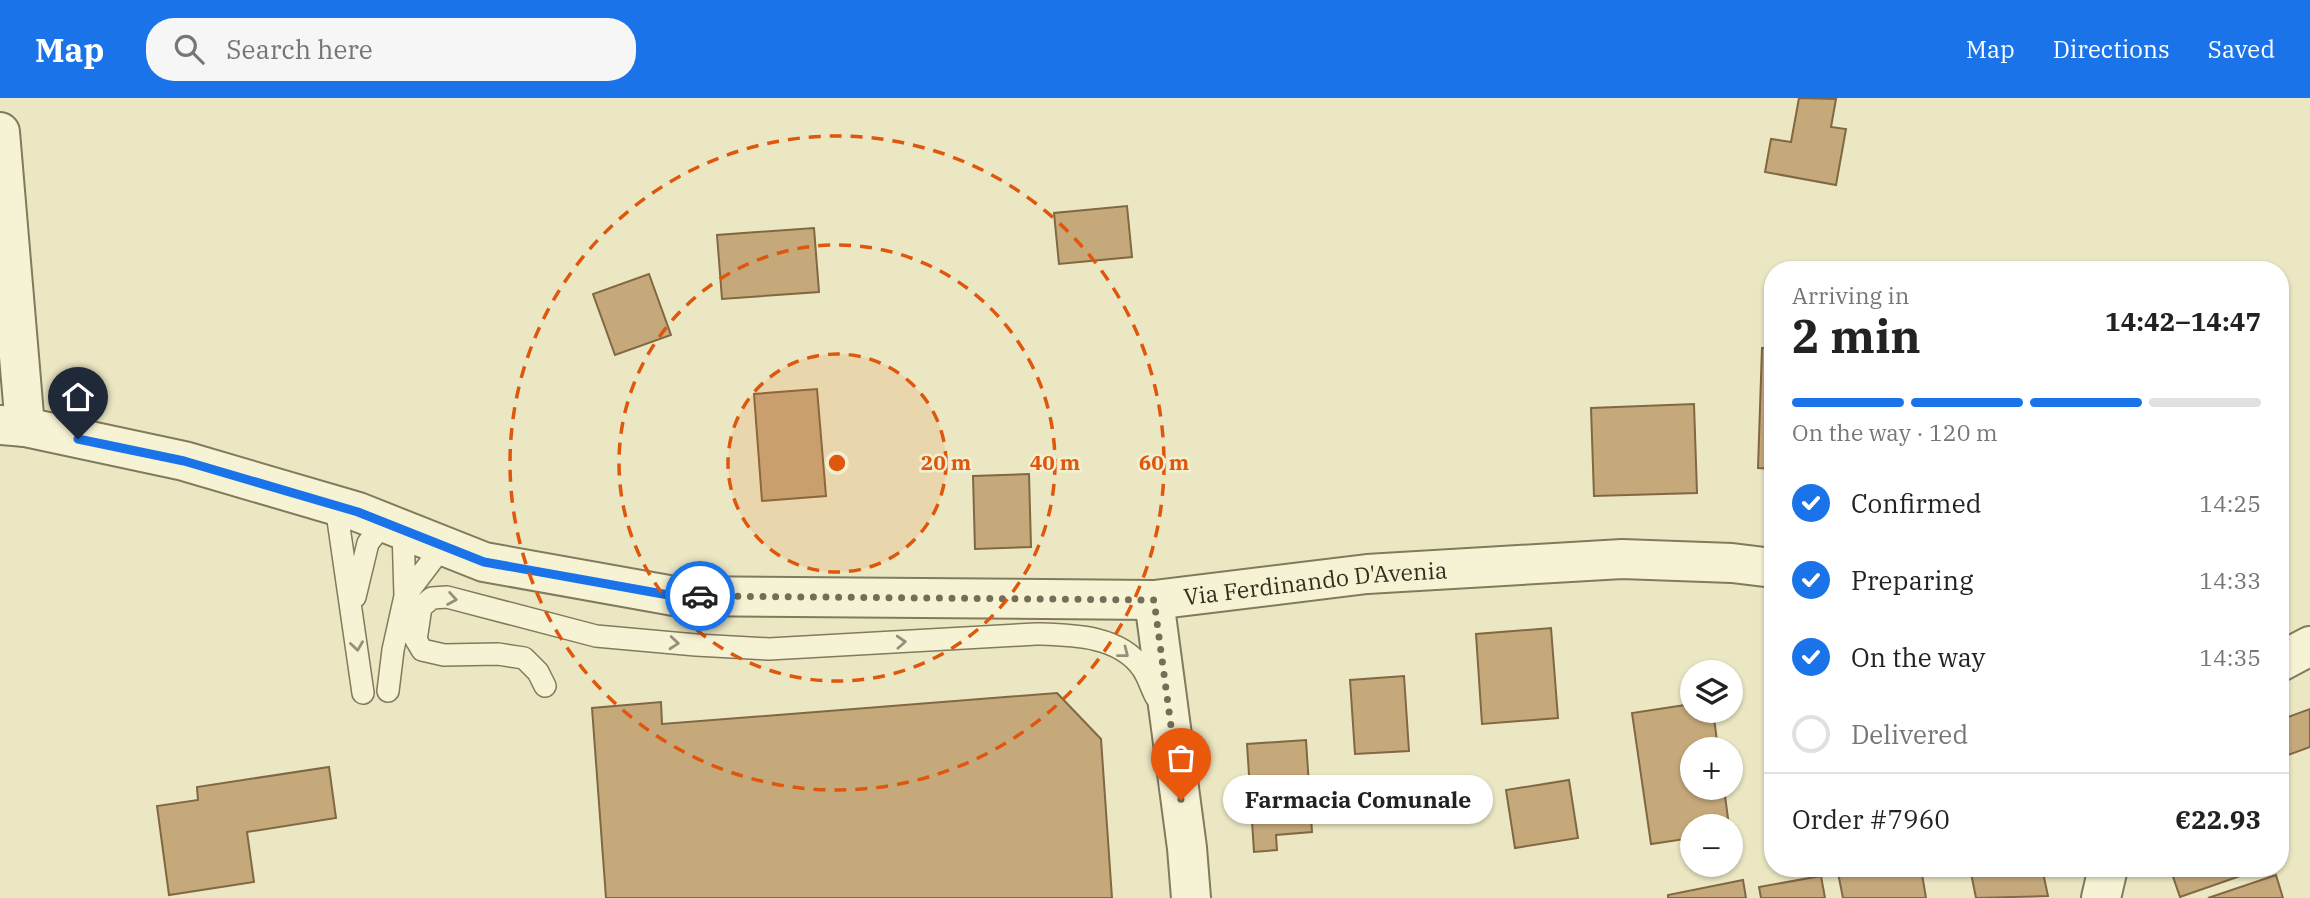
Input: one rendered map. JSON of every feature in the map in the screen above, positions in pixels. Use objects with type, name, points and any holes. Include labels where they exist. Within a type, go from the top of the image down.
[{"type":"street","points":[[0,132],[12,426]]},
{"type":"street","name":"Via Ferdinando D'Avenia","points":[[12,426],[184,461],[336,506],[484,562],[674,596],[1154,600],[1367,574],[1609,560],[1732,563],[1764,567]]},
{"type":"street","points":[[1154,600],[1187,848],[1191,898]]},
{"type":"street","points":[[2289,657],[2310,646]]},
{"type":"street","points":[[2101,898],[2106,877]]},
{"type":"lane","points":[[336,506],[363,693]]},
{"type":"lane","points":[[352,613],[368,543],[394,526],[403,605],[422,650],[444,655],[498,654],[524,658],[538,672],[545,686]]},
{"type":"lane","points":[[388,691],[393,650],[403,605],[443,546]]},
{"type":"lane","points":[[416,640],[421,607],[432,598],[447,597],[596,636],[696,645],[769,649],[1036,634],[1079,635],[1116,646],[1141,666],[1171,727]]},
{"type":"building","points":[[1799,98],[1836,99],[1831,127],[1846,129],[1836,185],[1765,172],[1771,139],[1791,142]]},
{"type":"building","points":[[1127,206],[1132,257],[1059,264],[1054,213]]},
{"type":"building","points":[[814,228],[819,292],[722,299],[717,235]]},
{"type":"building","points":[[649,274],[671,335],[615,355],[593,294]]},
{"type":"building","points":[[1762,348],[1764,348],[1764,468],[1758,468]]},
{"type":"building","points":[[817,389],[826,496],[762,501],[754,394]]},
{"type":"building","points":[[1694,404],[1697,493],[1594,496],[1591,408]]},
{"type":"building","points":[[1029,474],[1031,547],[975,549],[973,476]]},
{"type":"building","points":[[1551,628],[1558,718],[1482,724],[1476,634]]},
{"type":"building","points":[[1404,676],[1409,751],[1355,754],[1350,680]]},
{"type":"building","points":[[1057,693],[1101,739],[1112,898],[606,898],[592,708],[661,702],[662,724]]},
{"type":"building","points":[[1680,706],[1680,723],[1715,723],[1716,737],[1680,737],[1680,800],[1726,800],[1727,814],[1680,814],[1680,840],[1651,844],[1632,713]]},
{"type":"building","points":[[2310,709],[2310,747],[2289,755],[2289,717]]},
{"type":"building","points":[[1306,740],[1312,832],[1276,835],[1277,850],[1254,852],[1247,744]]},
{"type":"building","points":[[329,767],[336,818],[247,832],[254,882],[169,895],[157,806],[198,800],[197,787]]},
{"type":"building","points":[[1569,780],[1578,838],[1515,848],[1506,790]]},
{"type":"building","points":[[1821,877],[1825,898],[1761,898],[1759,887]]},
{"type":"building","points":[[1839,877],[1922,877],[1926,898],[1843,898]]},
{"type":"building","points":[[1972,877],[2044,877],[2048,896],[1976,898]]},
{"type":"building","points":[[2173,877],[2237,877],[2180,897]]},
{"type":"building","points":[[2277,877],[2283,898],[2208,898]]},
{"type":"building","points":[[1743,880],[1746,898],[1668,898],[1668,895]]},
{"type":"way so far","points":[[700,596],[1154,600],[1181,800]]},
{"type":"place","name":"Farmacia Comunale","points":[[1181,800]]},
{"type":"route","points":[[78,439],[184,461],[358,512],[484,562],[674,596],[700,596]]}]
